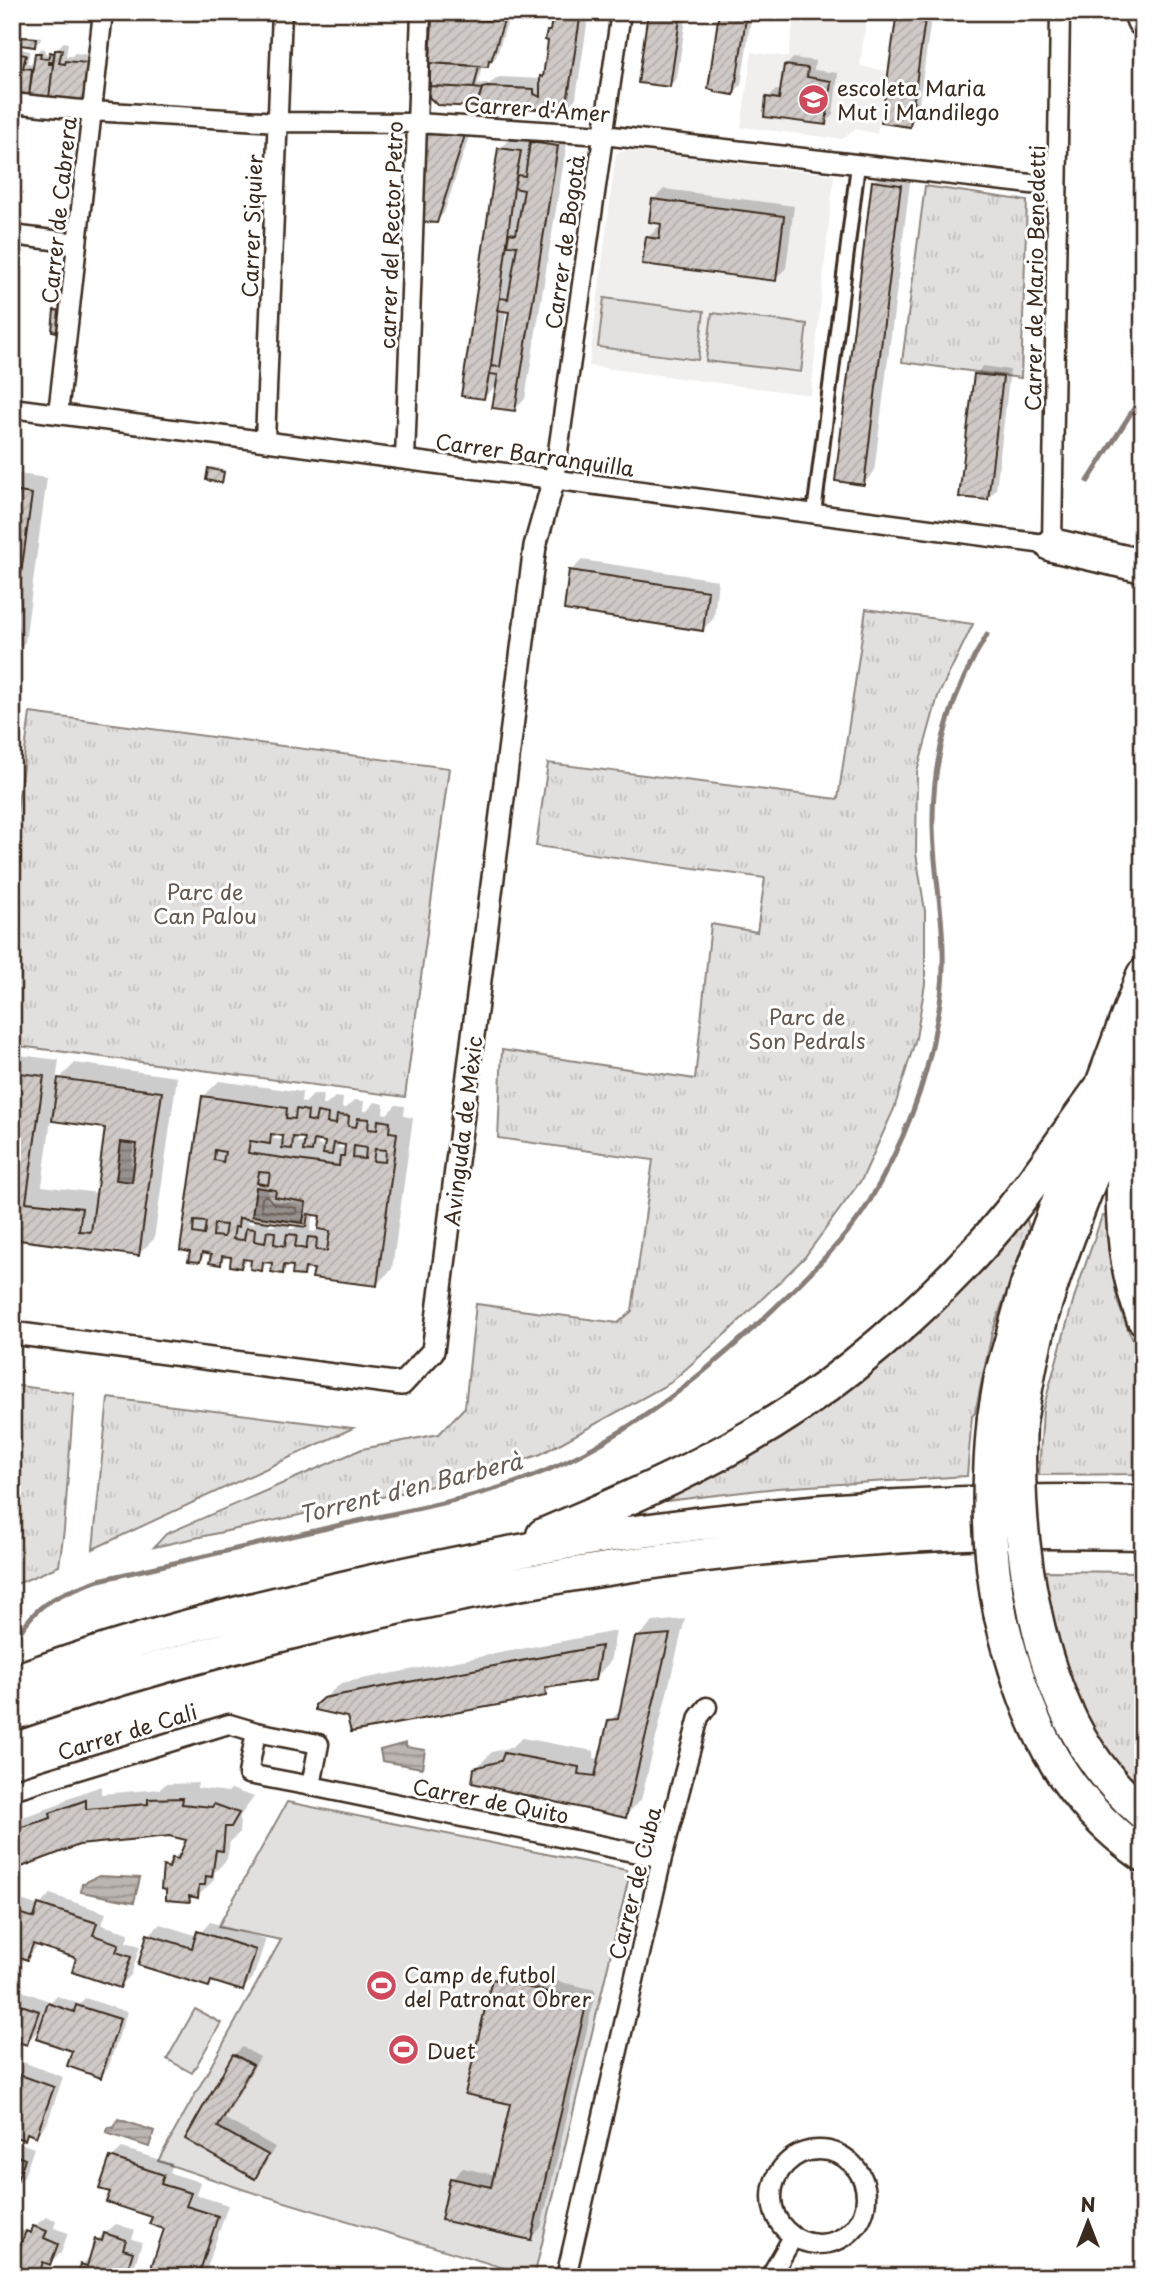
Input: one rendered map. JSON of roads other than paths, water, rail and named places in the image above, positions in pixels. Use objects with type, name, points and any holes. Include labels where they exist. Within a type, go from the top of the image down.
[{"type":"highway","points":[[1140,12],[1143,20]]},
{"type":"highway","points":[[1052,545],[1143,543]]},
{"type":"highway","points":[[1052,545],[1143,566]]},
{"type":"highway","points":[[1143,975],[1126,1071],[1123,1228],[1129,1276],[1143,1318]]},
{"type":"highway","points":[[1126,1071],[1027,1285],[1001,1376],[1007,1420],[1018,1461],[1020,1513],[1028,1581],[1053,1681],[1071,1724],[1096,1765],[1113,1786],[1143,1813]]},
{"type":"highway","points":[[497,1555],[649,1489],[727,1449],[793,1410],[849,1370],[918,1309],[960,1267],[1009,1213],[1126,1071]]},
{"type":"highway","points":[[1007,1420],[990,1459],[988,1522],[995,1590],[1021,1692],[1055,1765],[1091,1810],[1125,1842],[1143,1854]]},
{"type":"highway","points":[[12,1682],[131,1642],[304,1597],[497,1555],[633,1532],[786,1515],[964,1504],[1143,1502]]},
{"type":"highway","points":[[12,1714],[139,1673],[344,1620],[445,1598],[652,1562],[754,1550],[964,1533],[1143,1533]]},
{"type":"street","name":"Carrer de Cabrera","points":[[58,414],[103,12]]},
{"type":"street","name":"Carrer Siquier","points":[[265,441],[282,12]]},
{"type":"street","name":"carrer del Rector Petro","points":[[405,459],[421,12]]},
{"type":"street","name":"Carrer de Bogotà","points":[[554,479],[621,12]]},
{"type":"street","name":"Carrer de Mario Benedetti","points":[[1052,545],[1059,12]]},
{"type":"street","name":"Carrer d'Amer","points":[[12,103],[92,111],[278,122],[417,123],[603,135],[1057,187]]},
{"type":"street","points":[[814,513],[858,165]]},
{"type":"street","points":[[12,235],[77,243]]},
{"type":"street","name":"Carrer Barranquilla","points":[[12,408],[1052,545]]},
{"type":"street","name":"Avinguda de Mèxic","points":[[12,1333],[402,1384],[433,1351],[536,545],[554,479]]},
{"type":"street","name":"Carrer de Cuba","points":[[566,2277],[662,1858],[699,1717],[707,1707]]},
{"type":"street","name":"Carrer de Cali","points":[[12,1790],[229,1724],[256,1732]]},
{"type":"street","points":[[256,1732],[319,1744],[310,1786]]},
{"type":"street","name":"Carrer de Quito","points":[[256,1732],[247,1774],[662,1858]]},
{"type":"street","points":[[811,2150],[828,2150],[843,2155],[860,2172],[867,2193],[866,2208],[860,2222],[850,2233],[830,2243],[807,2243],[793,2237],[781,2226],[771,2195],[775,2179],[783,2165],[796,2155],[811,2150]]},
{"type":"street","points":[[770,2277],[793,2237]]},
{"type":"water","points":[[121,1142],[137,1144],[132,1182],[116,1180]]},
{"type":"water","points":[[256,1187],[276,1190],[276,1197],[306,1202],[303,1223],[252,1216]]},
{"type":"water","points":[[406,1743],[406,1747],[425,1750],[422,1768],[382,1761],[380,1750]]},
{"type":"water","points":[[99,1876],[140,1878],[134,1902],[81,1892],[82,1884]]},
{"type":"water","points":[[118,2119],[154,2131],[149,2147],[106,2133],[109,2127],[114,2128]]},
{"type":"waterway","name":"Torrent d'en Barberà","points":[[1088,481],[1143,394]]},
{"type":"waterway","name":"Torrent d'en Barberà","points":[[12,1647],[28,1620],[47,1603],[99,1580],[449,1501],[511,1484],[550,1469],[588,1450],[661,1404],[760,1322],[821,1262],[860,1216],[880,1183],[911,1117],[926,1072],[939,1010],[943,973],[942,929],[933,836],[937,770],[941,746],[955,700],[987,635]]},
{"type":"place","name":"escoleta Maria Mut i Mandilego","points":[[814,99]]},
{"type":"place","name":"Camp de futbol del Patronat Obrer","points":[[381,1986]]},
{"type":"place","name":"Duet","points":[[404,2050]]},
{"type":"park label","name":"Parc de Can Palou","points":[[205,903]]},
{"type":"park label","name":"Parc de Son Pedrals","points":[[807,1028]]}]
